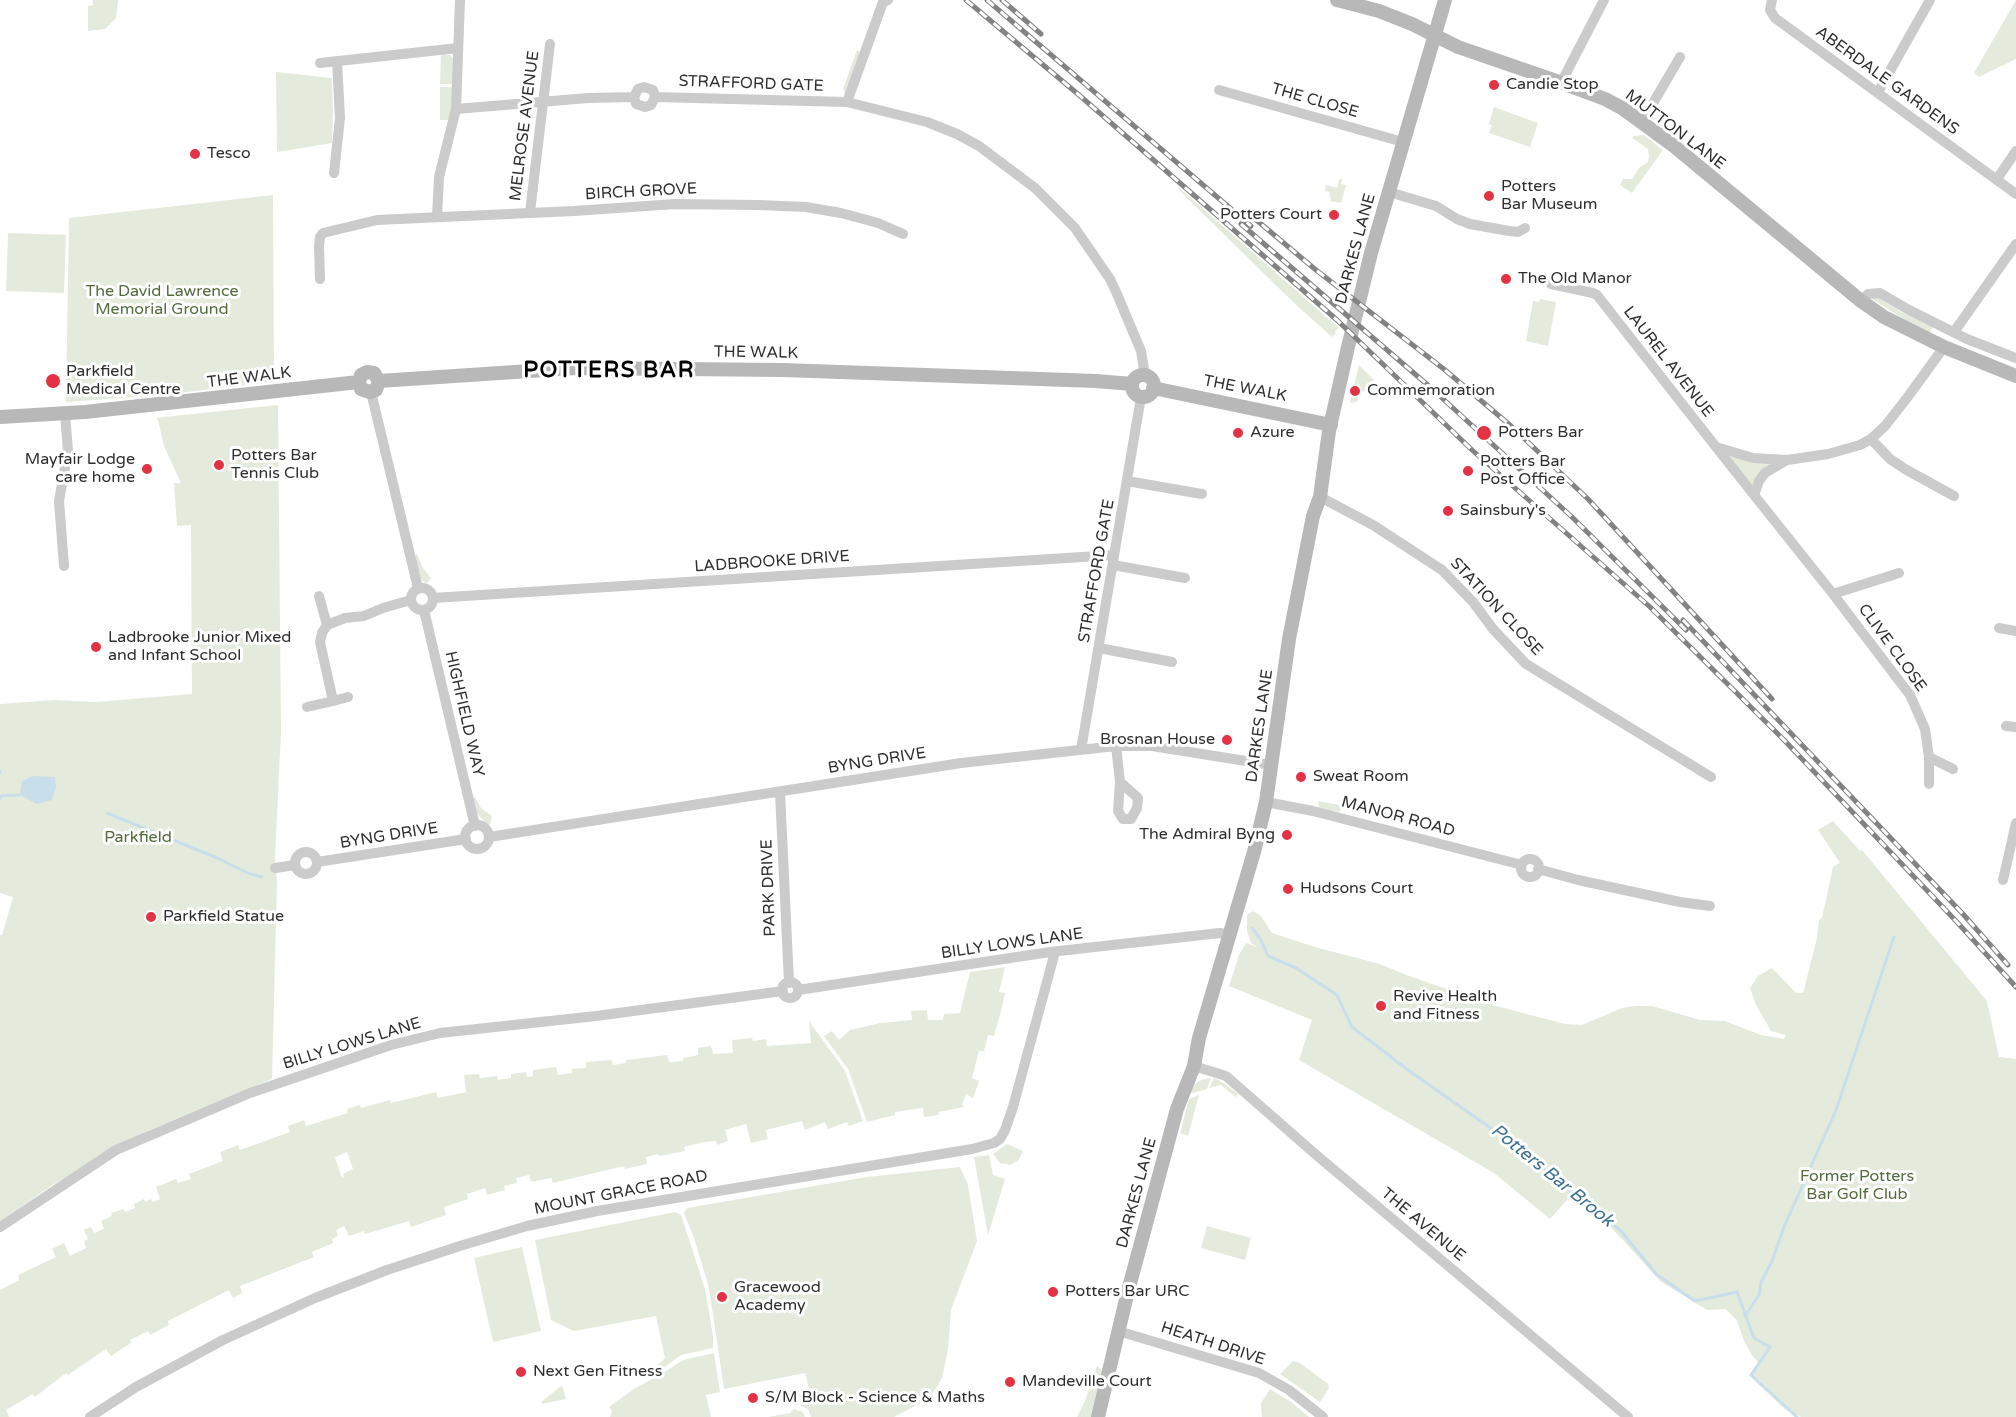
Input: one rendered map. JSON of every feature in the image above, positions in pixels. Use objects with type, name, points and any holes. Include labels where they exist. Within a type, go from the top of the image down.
[{"type":"street","points":[[437,216],[439,177],[456,109],[460,0]]},
{"type":"street","name":"MUTTON LANE","points":[[1337,0],[1378,11],[1463,49],[1605,99],[1642,122],[1674,146],[1861,301],[1884,317],[1944,347],[2016,376]]},
{"type":"street","name":"DARKES LANE","points":[[1098,1417],[1130,1281],[1177,1109],[1194,1066],[1199,1038],[1254,852],[1266,802],[1289,639],[1313,516],[1320,497],[1331,425],[1371,253],[1445,0]]},
{"type":"street","points":[[1562,83],[1604,0]]},
{"type":"street","name":"ABERDALE GARDENS","points":[[1772,0],[1770,10],[1775,18],[2016,194]]},
{"type":"street","points":[[1878,92],[1930,0]]},
{"type":"street","name":"STRAFFORD GATE","points":[[847,102],[883,1]]},
{"type":"street","name":"MELROSE AVENUE","points":[[530,212],[550,44]]},
{"type":"street","points":[[320,63],[458,48]]},
{"type":"street","points":[[1642,122],[1680,57]]},
{"type":"street","points":[[334,173],[340,118],[337,61]]},
{"type":"street","name":"THE CLOSE","points":[[1219,90],[1403,142]]},
{"type":"street","name":"STRAFFORD GATE","points":[[456,109],[588,98],[634,97],[636,104],[645,107],[651,105],[655,97],[847,102],[927,122],[957,134],[993,155],[1035,188],[1075,228],[1110,279],[1141,351],[1145,375]]},
{"type":"street","points":[[1997,179],[2016,152]]},
{"type":"street","points":[[1389,192],[1436,206],[1470,224],[1518,232],[1526,228]]},
{"type":"street","name":"BIRCH GROVE","points":[[320,279],[319,246],[323,232],[377,220],[689,203],[806,207],[878,223],[903,234]]},
{"type":"street","points":[[1954,332],[2016,244]]},
{"type":"street","name":"LAUREL AVENUE","points":[[1551,284],[1597,295],[1754,495]]},
{"type":"street","points":[[1861,301],[1868,294],[1880,292],[1909,310],[1954,332],[2016,358]]},
{"type":"street","points":[[1716,447],[1753,458],[1787,460],[1828,454],[1860,445],[1871,439],[1907,398],[1944,347]]},
{"type":"street","name":"THE WALK","points":[[0,417],[64,414],[359,382],[361,375],[367,372],[374,373],[375,386],[525,370],[584,368],[795,370],[1132,384]]},
{"type":"street","points":[[1145,375],[1151,379],[1153,388],[1150,394],[1141,397],[1134,393],[1132,384],[1136,377],[1145,375]]},
{"type":"street","points":[[375,386],[418,588]]},
{"type":"street","name":"THE WALK","points":[[1153,388],[1331,425]]},
{"type":"street","name":"STRAFFORD GATE","points":[[1081,750],[1141,397]]},
{"type":"street","points":[[64,414],[68,451],[59,473],[64,566]]},
{"type":"street","points":[[1871,439],[1898,464],[1954,496]]},
{"type":"street","points":[[1754,495],[1765,473],[1787,460]]},
{"type":"street","points":[[1127,481],[1202,494]]},
{"type":"street","name":"CLIVE CLOSE","points":[[1754,495],[1910,695],[1925,729],[1929,757],[1929,784]]},
{"type":"street","name":"STATION CLOSE","points":[[1320,497],[1372,525],[1442,570],[1526,664],[1711,777]]},
{"type":"street","name":"LADBROOKE DRIVE","points":[[433,598],[1113,560],[1185,578]]},
{"type":"street","name":"CLIVE CLOSE","points":[[1833,594],[1899,573]]},
{"type":"street","points":[[418,588],[427,589],[433,598],[431,605],[424,610],[416,608],[411,600],[418,588]]},
{"type":"street","points":[[319,596],[327,625],[320,642],[333,701]]},
{"type":"street","points":[[327,625],[345,618],[364,616],[411,600]]},
{"type":"street","name":"HIGHFIELD WAY","points":[[424,610],[475,826]]},
{"type":"street","points":[[1999,628],[2016,631]]},
{"type":"street","points":[[1099,648],[1172,662]]},
{"type":"street","points":[[307,707],[348,698]]},
{"type":"street","points":[[1116,746],[1120,782]]},
{"type":"street","name":"BYNG DRIVE","points":[[489,837],[961,763],[1116,746],[1152,746],[1271,765]]},
{"type":"street","points":[[1929,757],[1953,769]]},
{"type":"street","name":"PARK DRIVE","points":[[780,792],[790,988]]},
{"type":"street","name":"MANOR ROAD","points":[[1266,802],[1313,811],[1522,865],[1521,871],[1528,877],[1536,875],[1538,869],[1578,880],[1710,906]]},
{"type":"street","points":[[2008,874],[2016,823]]},
{"type":"street","points":[[475,826],[484,827],[489,837],[484,847],[477,849],[469,846],[466,839],[467,832],[475,826]]},
{"type":"street","name":"BYNG DRIVE","points":[[317,862],[466,839]]},
{"type":"street","name":"BYNG DRIVE","points":[[304,852],[314,856],[317,862],[315,870],[309,874],[302,874],[295,865],[296,858],[304,852]]},
{"type":"street","name":"BYNG DRIVE","points":[[275,868],[295,865]]},
{"type":"street","name":"BILLY LOWS LANE","points":[[0,1227],[116,1150],[250,1093],[391,1045],[440,1033],[596,1016],[1055,952],[1220,933],[1229,935]]},
{"type":"street","name":"MOUNT GRACE ROAD","points":[[90,1417],[136,1387],[223,1340],[315,1298],[387,1270],[474,1242],[527,1226],[597,1210],[972,1149],[994,1143],[1000,1139],[1005,1130],[1013,1107],[1055,952]]},
{"type":"street","name":"THE AVENUE","points":[[1194,1066],[1226,1076],[1628,1417]]},
{"type":"street","name":"HEATH DRIVE","points":[[1118,1330],[1259,1373],[1289,1390],[1323,1417]]},
{"type":"green space","points":[[93,0],[118,0],[116,18],[105,29],[88,31],[88,6],[93,5]]},
{"type":"green space","points":[[2016,0],[2016,59],[1979,77],[1974,73]]},
{"type":"green space","points":[[857,50],[860,52],[845,93],[843,89]]},
{"type":"green space","points":[[441,53],[450,55],[454,60],[453,84],[440,84]]},
{"type":"green space","points":[[276,72],[332,78],[332,143],[277,152]]},
{"type":"green space","points":[[440,87],[453,87],[451,120],[440,120]]},
{"type":"green space","points":[[1494,107],[1538,123],[1530,147],[1489,133]]},
{"type":"green space","points":[[1644,135],[1663,150],[1632,193],[1620,185],[1623,179],[1632,179],[1639,168],[1648,162],[1648,149],[1632,138]]},
{"type":"green space","points":[[1343,178],[1341,184],[1346,185],[1341,203],[1330,201],[1330,192],[1325,191],[1326,185],[1337,188],[1339,180]]},
{"type":"green space","points":[[1177,186],[1339,328],[1335,331],[1336,333],[1332,337],[1294,303]]},
{"type":"green space","name":"The David Lawrence Memorial Ground","points":[[273,195],[274,381],[164,395],[66,402],[69,218]]},
{"type":"green space","points":[[8,233],[66,235],[64,293],[6,291]]},
{"type":"green space","points":[[1877,296],[1901,312],[1933,327],[1930,332],[1905,320],[1872,299]]},
{"type":"green space","points":[[1540,299],[1556,302],[1548,346],[1526,341],[1533,301],[1539,302]]},
{"type":"green space","points":[[1359,365],[1374,380],[1363,392],[1360,389],[1357,391],[1358,401],[1350,403]]},
{"type":"green space","name":"Parkfield","points":[[278,405],[281,731],[275,858],[277,883],[272,1079],[145,1132],[51,1186],[0,1221],[0,935],[2,935],[13,897],[0,893],[0,704],[54,700],[96,702],[192,694],[191,525],[177,526],[174,483],[181,483],[164,446],[158,420],[155,418]]},
{"type":"green space","points":[[1730,458],[1771,463],[1751,485]]},
{"type":"green space","points":[[417,554],[423,568],[431,578],[426,584],[421,579],[415,557]]},
{"type":"green space","points":[[475,797],[481,808],[492,816],[489,827],[476,812],[473,799]]},
{"type":"green space","points":[[1318,801],[1345,806],[1339,812],[1319,808]]},
{"type":"green space","name":"Former Potters Bar Golf Club","points":[[1833,821],[1860,851],[1862,850],[1987,1001],[1999,1057],[2016,1059],[2016,1417],[1801,1417],[1785,1409],[1754,1380],[1753,1374],[1758,1362],[1744,1341],[1737,1321],[1726,1309],[1707,1310],[1660,1281],[1622,1239],[1574,1192],[1550,1219],[1494,1173],[1299,1060],[1312,1020],[1229,986],[1239,955],[1246,943],[1257,947],[1251,943],[1247,931],[1247,915],[1253,911],[1261,916],[1272,933],[1380,964],[1496,1006],[1565,1024],[1582,1025],[1622,1008],[1652,1006],[1700,1020],[1725,1021],[1761,1035],[1784,1039],[1786,1035],[1771,1031],[1756,1005],[1750,988],[1758,976],[1772,968],[1796,993],[1803,993],[1833,867],[1840,863],[1818,830]]},
{"type":"green space","points":[[1005,967],[999,992],[1005,993],[1001,1011],[994,1036],[988,1035],[984,1051],[979,1051],[972,1078],[979,1081],[973,1098],[966,1094],[962,1105],[964,1107],[939,1112],[938,1115],[924,1117],[923,1108],[895,1112],[895,1115],[867,1122],[848,1069],[824,1036],[832,1031],[839,1040],[850,1030],[880,1023],[912,1020],[911,1011],[927,1010],[928,1020],[943,1020],[944,1014],[960,1013],[970,972]]},
{"type":"green space","points":[[809,1021],[845,1071],[863,1121],[849,1126],[847,1122],[828,1129],[825,1122],[805,1130],[802,1121],[766,1130],[768,1139],[751,1143],[746,1124],[725,1130],[728,1141],[717,1145],[716,1141],[704,1142],[684,1147],[685,1151],[646,1157],[647,1164],[625,1169],[624,1166],[553,1183],[551,1178],[531,1182],[529,1175],[516,1178],[517,1183],[504,1186],[505,1190],[487,1195],[485,1188],[467,1194],[468,1199],[444,1207],[446,1215],[411,1227],[409,1221],[365,1234],[364,1231],[349,1236],[344,1226],[336,1230],[338,1236],[332,1239],[333,1243],[312,1252],[314,1257],[240,1286],[242,1293],[233,1298],[229,1290],[168,1321],[169,1325],[150,1335],[148,1331],[130,1340],[131,1343],[111,1356],[106,1349],[68,1375],[66,1373],[35,1397],[33,1394],[6,1410],[9,1417],[0,1417],[0,1290],[19,1280],[18,1275],[56,1257],[52,1249],[64,1243],[70,1256],[86,1248],[84,1241],[88,1239],[84,1230],[91,1227],[94,1233],[104,1229],[101,1221],[112,1216],[111,1213],[124,1209],[125,1212],[135,1208],[134,1204],[144,1199],[145,1202],[151,1199],[153,1202],[160,1199],[156,1187],[176,1179],[178,1183],[191,1179],[189,1174],[223,1161],[220,1152],[238,1145],[240,1150],[290,1132],[288,1126],[304,1120],[306,1126],[348,1113],[347,1109],[360,1105],[361,1108],[390,1100],[391,1103],[436,1092],[438,1098],[466,1092],[464,1075],[479,1074],[480,1078],[497,1076],[498,1080],[511,1078],[511,1074],[526,1072],[527,1077],[533,1076],[533,1070],[556,1067],[558,1075],[572,1073],[572,1069],[586,1068],[586,1062],[612,1060],[613,1065],[626,1063],[626,1060],[667,1055],[669,1062],[683,1061],[683,1058],[698,1055],[698,1048],[711,1046],[713,1054],[733,1053],[732,1040],[752,1038],[753,1041],[766,1039],[767,1046],[811,1043]],"holes":[[[347,1152],[353,1169],[343,1174],[342,1178],[335,1157]]]},
{"type":"green space","points":[[1211,1078],[1207,1089],[1188,1094],[1196,1083]]},
{"type":"green space","points":[[1214,1078],[1238,1094],[1236,1097],[1221,1085],[1209,1088]]},
{"type":"green space","points":[[1199,1095],[1188,1136],[1180,1133],[1189,1099]]},
{"type":"green space","points":[[1007,1144],[1023,1151],[1018,1161],[1010,1165],[1000,1163],[993,1154]]},
{"type":"green space","points":[[989,1155],[993,1175],[1005,1179],[988,1235],[974,1157]]},
{"type":"green space","points":[[960,1167],[968,1185],[977,1241],[951,1310],[948,1349],[942,1378],[930,1398],[894,1417],[811,1417],[808,1409],[801,1406],[799,1394],[810,1392],[805,1373],[724,1389],[709,1288],[684,1213],[687,1208],[867,1177]]},
{"type":"green space","points":[[675,1212],[681,1215],[705,1289],[713,1348],[681,1355],[655,1374],[652,1370],[665,1358],[656,1316],[574,1331],[551,1320],[535,1240]]},
{"type":"green space","points":[[1207,1226],[1251,1238],[1245,1260],[1201,1248]]},
{"type":"green space","points":[[522,1247],[541,1331],[493,1342],[474,1258]]},
{"type":"green space","points":[[714,1353],[720,1392],[706,1395],[711,1417],[610,1417],[612,1411],[609,1407],[635,1388],[683,1360]]},
{"type":"green space","points":[[1293,1361],[1300,1363],[1328,1384],[1329,1388],[1320,1402],[1280,1374]]},
{"type":"green space","points":[[1097,1366],[1102,1371],[1093,1417],[1077,1417],[1085,1401]]},
{"type":"green space","points":[[561,1386],[566,1399],[542,1404],[541,1402]]},
{"type":"green space","points":[[1270,1389],[1290,1401],[1309,1417],[1262,1417],[1261,1403]]},
{"type":"green space","points":[[794,1409],[803,1412],[805,1417],[768,1417],[790,1413]]},
{"type":"water","points":[[33,776],[55,777],[56,787],[52,800],[37,804],[20,795],[22,781]]},
{"type":"waterway","points":[[0,798],[1,796],[20,795]]},
{"type":"waterway","points":[[107,813],[215,857],[250,874],[262,877]]},
{"type":"waterway","name":"Potters Bar Brook","points":[[1252,928],[1261,940],[1268,956],[1296,968],[1337,995],[1352,1027],[1408,1070],[1512,1143],[1621,1231],[1656,1274],[1695,1301],[1737,1292],[1754,1338],[1770,1347],[1751,1375],[1797,1417]]},
{"type":"waterway","points":[[1745,1316],[1759,1295],[1761,1282],[1836,1110],[1894,937]]},
{"type":"railway","points":[[966,0],[1079,95],[1337,320],[1472,450],[1650,607],[1784,740],[2016,987]]},
{"type":"railway","points":[[987,0],[1251,226]]},
{"type":"railway","points":[[1002,0],[1041,34]]},
{"type":"railway","points":[[1248,213],[1316,270],[1445,370],[1511,426],[1588,499],[1772,699]]},
{"type":"railway","points":[[1241,224],[1430,387],[1572,517],[1686,630]]},
{"type":"railway","points":[[1683,620],[1963,914],[2008,965]]},
{"type":"place","name":"Candie Stop","points":[[1494,85]]},
{"type":"place","name":"Tesco","points":[[195,154]]},
{"type":"place","name":"Potters Bar Museum","points":[[1489,196]]},
{"type":"place","name":"Potters Court","points":[[1334,215]]},
{"type":"place","name":"The Old Manor","points":[[1506,279]]},
{"type":"place","name":"Parkfield Medical Centre","points":[[53,381]]},
{"type":"place","name":"Commemoration","points":[[1355,391]]},
{"type":"place","name":"Azure","points":[[1238,433]]},
{"type":"place","name":"Potters Bar","points":[[1484,433]]},
{"type":"place","name":"Potters Bar Tennis Club","points":[[219,465]]},
{"type":"place","name":"Mayfair Lodge care home","points":[[147,469]]},
{"type":"place","name":"Potters Bar Post Office","points":[[1468,471]]},
{"type":"place","name":"Sainsbury's","points":[[1448,511]]},
{"type":"place","name":"Ladbrooke Junior Mixed and Infant School","points":[[96,647]]},
{"type":"place","name":"Brosnan House","points":[[1227,740]]},
{"type":"place","name":"Sweat Room","points":[[1301,777]]},
{"type":"place","name":"The Admiral Byng","points":[[1287,835]]},
{"type":"place","name":"Hudsons Court","points":[[1288,889]]},
{"type":"place","name":"Parkfield Statue","points":[[151,917]]},
{"type":"place","name":"Revive Health and Fitness","points":[[1381,1006]]},
{"type":"place","name":"Potters Bar URC","points":[[1053,1292]]},
{"type":"place","name":"Gracewood Academy","points":[[722,1297]]},
{"type":"place","name":"Next Gen Fitness","points":[[521,1372]]},
{"type":"place","name":"Mandeville Court","points":[[1010,1382]]},
{"type":"place","name":"S/M Block - Science & Maths","points":[[753,1398]]},
{"type":"district","name":"POTTERS BAR","points":[[609,371]]}]
